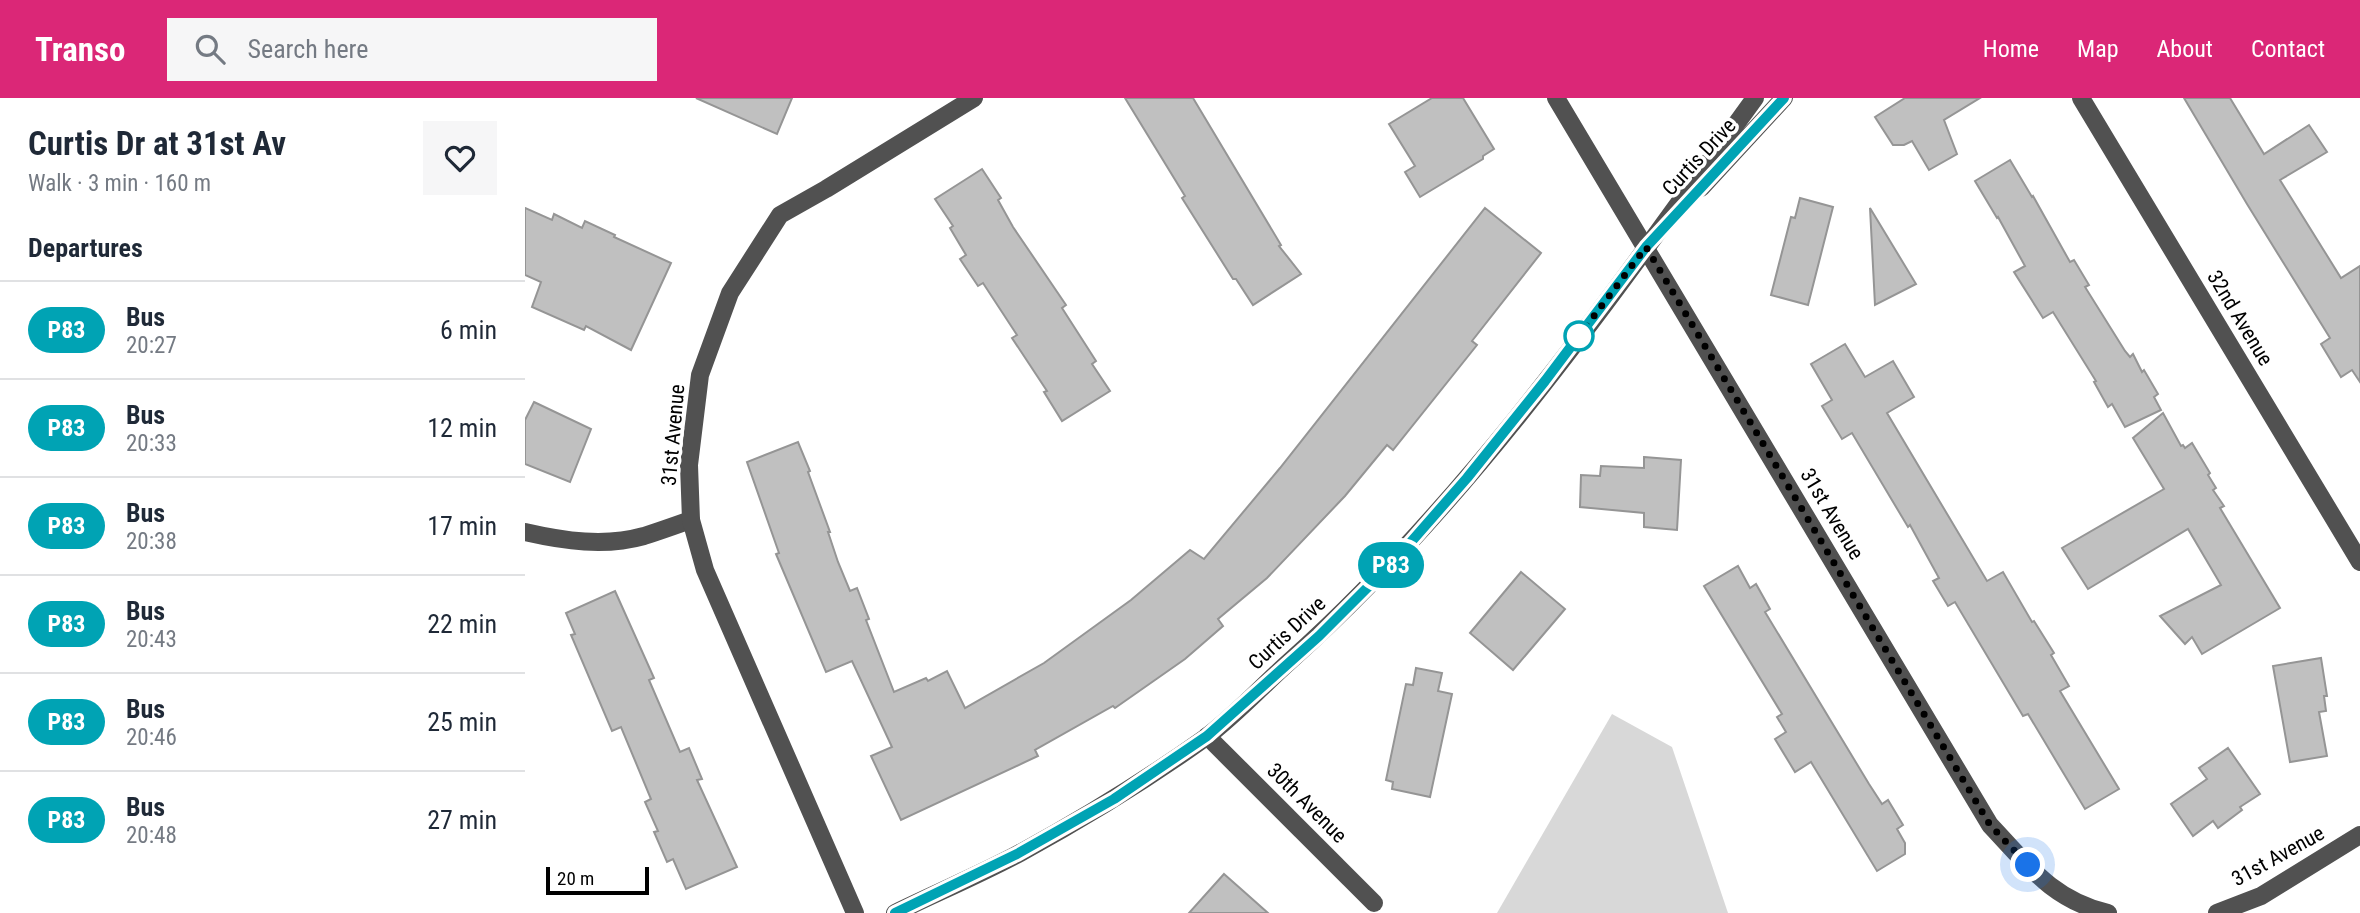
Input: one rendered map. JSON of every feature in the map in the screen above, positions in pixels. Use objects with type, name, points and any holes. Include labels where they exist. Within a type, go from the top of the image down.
[{"type":"street","name":"31st Avenue","points":[[856,913],[705,570],[691,520],[689,465],[701,375],[730,293],[780,215],[826,190],[974,98]]},
{"type":"street","name":"31st Avenue","points":[[1556,98],[1990,825],[2046,885],[2088,908],[2108,913]]},
{"type":"street","name":"Curtis Drive","points":[[895,913],[1030,847],[1114,799],[1207,736],[1319,636],[1397,558],[1467,478],[1545,381],[1755,98]]},
{"type":"street","name":"Curtis Drive","points":[[1646,247],[1784,98]]},
{"type":"street","name":"32nd Avenue","points":[[2081,98],[2360,562]]},
{"type":"street","points":[[525,532],[563,541],[609,542],[642,537],[691,520]]},
{"type":"street","name":"30th Avenue","points":[[1207,736],[1374,903]]},
{"type":"street","name":"31st Avenue","points":[[2217,913],[2261,896],[2360,835]]},
{"type":"shaded area","points":[[1612,714],[1672,747],[1728,913],[1497,913]]},
{"type":"building","points":[[696,98],[792,98],[777,134]]},
{"type":"building","points":[[1125,98],[1193,98],[1281,245],[1279,246],[1301,274],[1253,305],[1236,279],[1233,279],[1182,198],[1185,196]]},
{"type":"building","points":[[1432,98],[1463,98],[1494,149],[1483,156],[1483,159],[1420,197],[1405,172],[1415,166],[1389,124]]},
{"type":"building","points":[[1905,98],[1980,98],[1944,120],[1957,154],[1929,170],[1912,141],[1904,145],[1893,145],[1875,117]]},
{"type":"building","points":[[2184,98],[2230,98],[2264,154],[2309,125],[2327,152],[2280,180],[2341,278],[2360,266],[2360,382],[2352,370],[2341,377],[2321,344],[2330,338]]},
{"type":"building","points":[[2010,160],[2070,262],[2074,260],[2089,285],[2085,287],[2125,351],[2130,357],[2133,354],[2142,372],[2144,370],[2158,394],[2154,397],[2161,410],[2125,427],[2112,404],[2108,407],[2094,382],[2096,381],[2053,312],[2043,318],[2014,272],[2025,266],[1975,181]]},
{"type":"building","points":[[982,169],[1001,198],[998,200],[1013,227],[1066,305],[1062,308],[1096,361],[1092,364],[1110,391],[1062,421],[1044,392],[1047,391],[1012,338],[1017,335],[983,283],[978,286],[960,259],[966,255],[950,228],[953,226],[935,199]]},
{"type":"building","points":[[1800,198],[1833,207],[1808,305],[1771,295],[1791,217],[1795,218]]},
{"type":"building","points":[[525,208],[552,220],[554,214],[582,228],[585,221],[671,263],[631,350],[586,326],[584,330],[532,307],[541,282],[525,275]]},
{"type":"building","points":[[1485,208],[1541,253],[1472,341],[1477,345],[1393,450],[1387,445],[1345,496],[1267,578],[1218,619],[1223,626],[1185,659],[1115,708],[1113,706],[1035,750],[1038,756],[901,820],[871,756],[892,747],[852,661],[826,672],[776,554],[779,553],[747,462],[798,442],[810,471],[808,472],[838,562],[850,591],[857,588],[869,619],[866,620],[894,692],[926,678],[928,681],[947,671],[965,708],[1044,663],[1131,600],[1190,550],[1204,559],[1280,468]]},
{"type":"building","points":[[1870,208],[1916,284],[1875,305]]},
{"type":"building","points":[[1845,344],[1865,377],[1893,361],[1914,397],[1887,413],[1987,581],[2003,572],[2054,653],[2051,655],[2069,686],[2060,691],[2119,789],[2085,809],[2028,714],[2023,716],[1955,602],[1948,606],[1933,581],[1939,578],[1910,525],[1908,527],[1852,433],[1842,439],[1822,406],[1832,400],[1811,364]]},
{"type":"building","points":[[534,402],[591,429],[570,482],[525,464],[525,420]]},
{"type":"building","points":[[2163,413],[2181,446],[2185,448],[2192,443],[2210,473],[2208,475],[2216,488],[2213,490],[2224,506],[2220,508],[2280,608],[2202,654],[2192,637],[2185,644],[2160,616],[2221,585],[2188,529],[2088,589],[2062,548],[2164,489],[2133,438]]},
{"type":"building","points":[[1644,457],[1681,460],[1677,530],[1644,527],[1644,513],[1580,507],[1581,475],[1600,476],[1601,466],[1644,468]]},
{"type":"building","points":[[1738,566],[1750,588],[1756,584],[1770,609],[1765,612],[1869,784],[1882,804],[1888,800],[1903,825],[1897,829],[1905,843],[1905,854],[1877,871],[1811,762],[1795,772],[1775,739],[1786,732],[1777,717],[1782,714],[1704,586]]},
{"type":"building","points":[[1521,572],[1565,609],[1513,670],[1470,633]]},
{"type":"building","points":[[615,591],[654,678],[649,680],[680,752],[689,748],[702,779],[697,780],[737,867],[686,889],[673,859],[667,862],[654,832],[658,831],[645,802],[651,799],[621,727],[612,731],[571,635],[575,634],[566,613]]},
{"type":"building","points":[[2321,658],[2327,696],[2324,696],[2326,711],[2319,712],[2327,756],[2290,762],[2273,666]]},
{"type":"building","points":[[1416,668],[1442,673],[1438,691],[1452,694],[1430,797],[1392,789],[1393,782],[1386,780],[1406,684],[1413,685]]},
{"type":"building","points":[[2228,748],[2260,794],[2240,807],[2242,810],[2218,828],[2213,821],[2193,836],[2171,804],[2207,779],[2199,768]]},
{"type":"building","points":[[1224,874],[1241,889],[1268,913],[1189,913]]},
{"type":"bus line","name":"P83","points":[[895,913],[1017,854],[1114,799],[1207,736],[1319,636],[1397,558],[1467,478],[1545,381],[1646,247],[1784,98]]},
{"type":"route","points":[[1579,336],[1646,247],[1990,825],[2028,865]]}]
